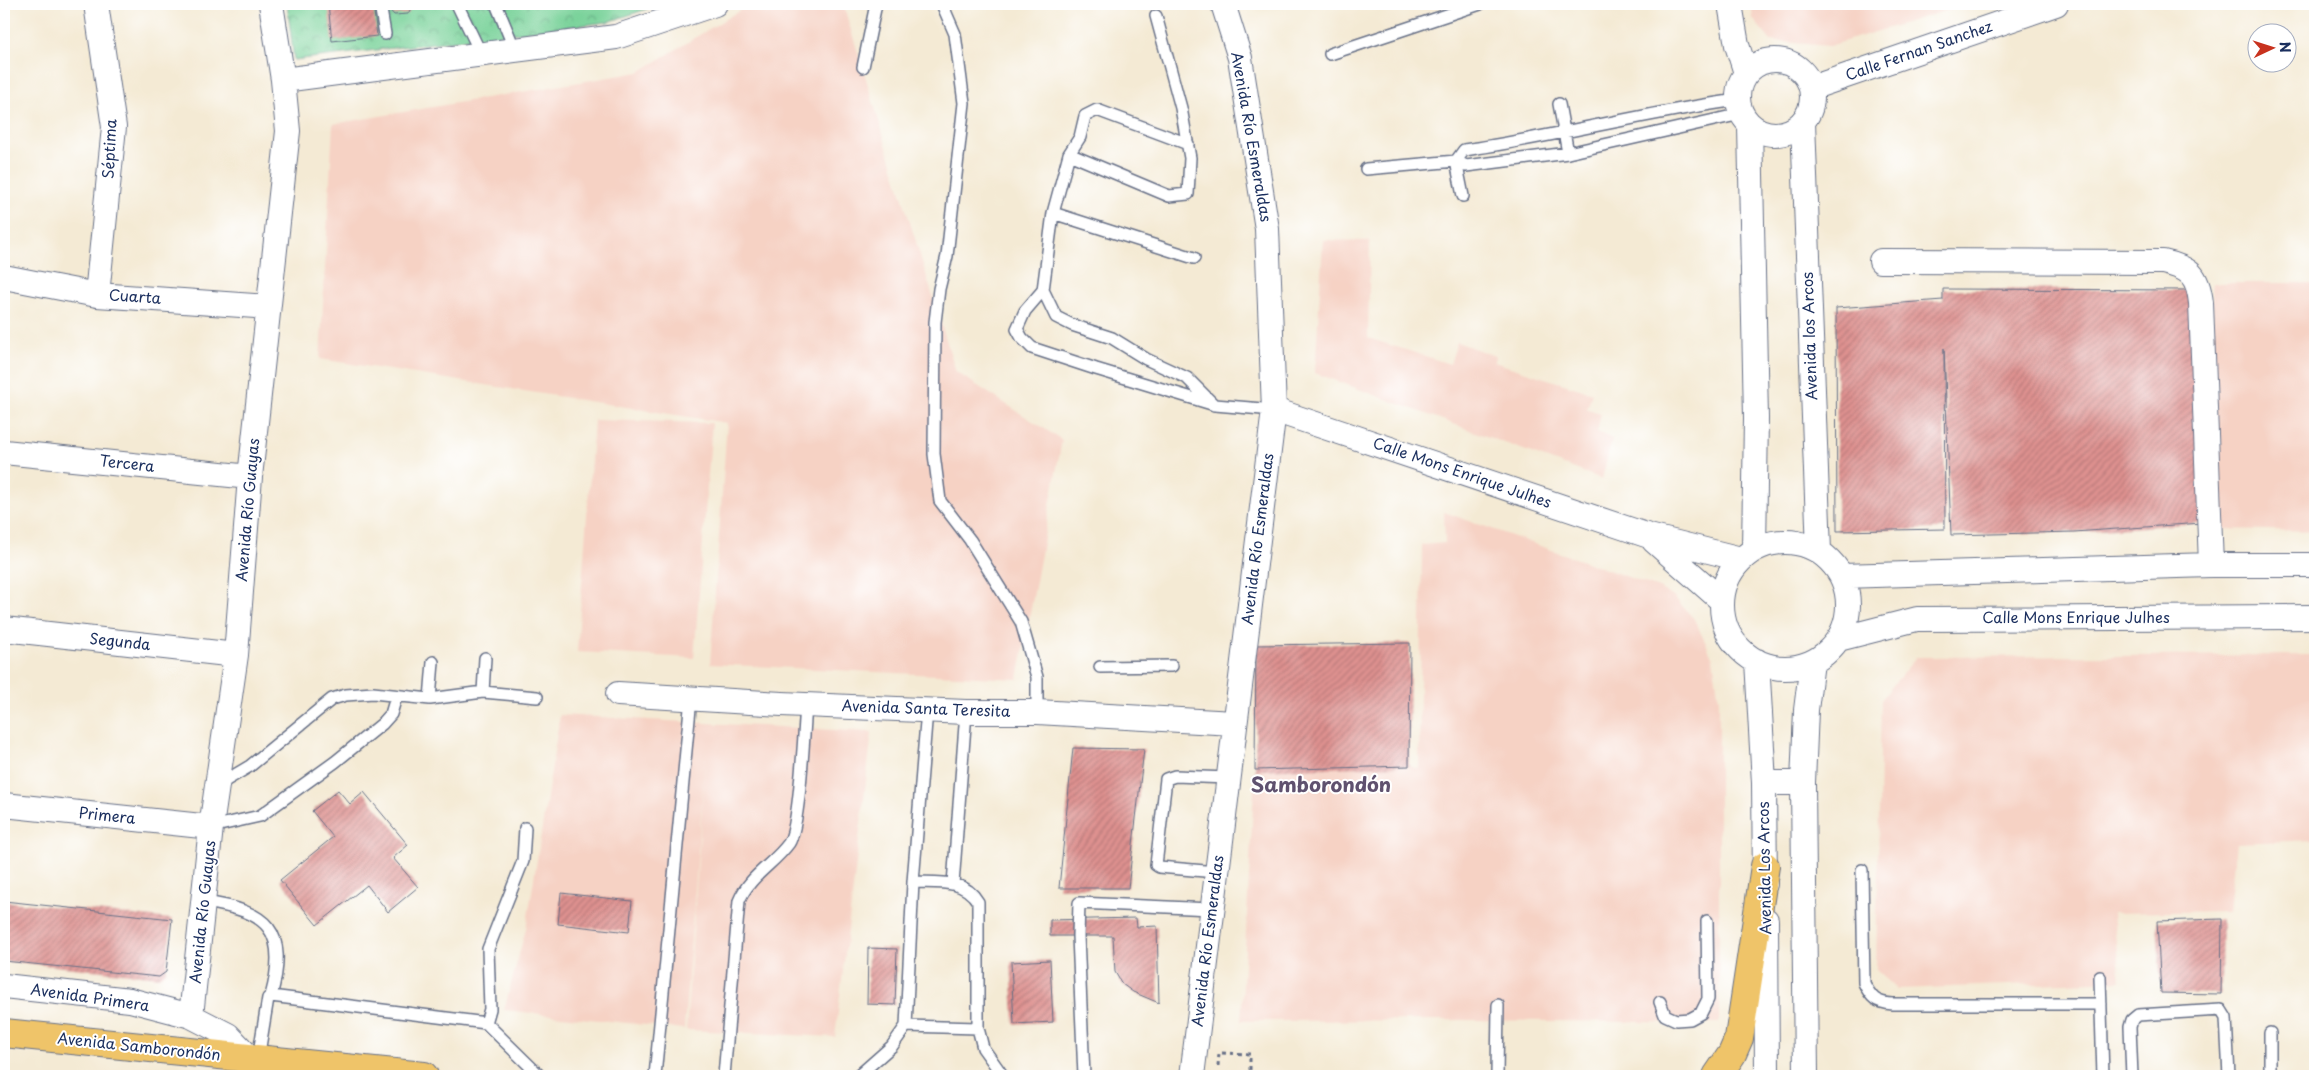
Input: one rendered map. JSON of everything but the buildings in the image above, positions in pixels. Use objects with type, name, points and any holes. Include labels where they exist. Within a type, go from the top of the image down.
[{"type":"highway","points":[[1717,1076],[1732,1054],[1739,1038],[1765,866]]},
{"type":"highway","name":"Avenida Samborondón","points":[[4,1033],[424,1076]]},
{"type":"street","name":"Séptima","points":[[96,4],[114,127],[97,295]]},
{"type":"street","name":"Avenida Río Guayas","points":[[191,1016],[211,828],[236,654],[250,477],[288,131],[283,80],[271,4]]},
{"type":"street","points":[[283,80],[616,37],[715,4]]},
{"type":"street","name":"Avenida Río Esmeraldas","points":[[1192,1076],[1211,909],[1274,410],[1267,229],[1240,58],[1223,4]]},
{"type":"street","points":[[1730,4],[1737,44],[1746,73]]},
{"type":"street","name":"Calle Fernan Sanchez","points":[[1811,88],[2056,4]]},
{"type":"street","points":[[1743,113],[1763,133],[1777,135],[1791,131],[1802,122],[1809,112],[1812,100],[1811,88],[1805,76],[1795,66],[1783,61],[1770,60],[1763,62],[1746,73],[1739,86],[1743,113],[1756,418],[1748,555]]},
{"type":"street","name":"Avenida los Arcos","points":[[1802,122],[1819,551]]},
{"type":"street","points":[[1881,261],[2163,262],[2186,270],[2196,278],[2201,303],[2211,565]]},
{"type":"street","name":"Cuarta","points":[[4,277],[97,295],[268,307]]},
{"type":"street","name":"Calle Mons Enrique Julhes","points":[[1274,410],[1649,536],[1748,555]]},
{"type":"street","name":"Tercera","points":[[4,452],[250,477]]},
{"type":"street","name":"Calle Mons Enrique Julhes","points":[[1649,536],[1721,600]]},
{"type":"street","points":[[1786,541],[1804,544],[1819,551],[1833,562],[1842,576],[1849,597],[1847,619],[1839,639],[1827,653],[1812,662],[1798,667],[1784,669],[1770,667],[1744,653],[1726,629],[1722,615],[1721,600],[1724,585],[1731,571],[1748,555],[1770,543],[1786,541]]},
{"type":"street","points":[[1842,576],[2211,565],[2315,564]]},
{"type":"street","name":"Calle Mons Enrique Julhes","points":[[1839,639],[1917,619],[2315,617]]},
{"type":"street","name":"Segunda","points":[[4,629],[236,654]]},
{"type":"street","name":"Avenida Los Arcos","points":[[1757,661],[1764,783],[1767,1076]]},
{"type":"street","points":[[1806,1076],[1804,783],[1806,710],[1812,662]]},
{"type":"street","name":"Avenida Santa Teresita","points":[[618,694],[966,712],[1038,712],[1097,708],[1234,723]]},
{"type":"street","points":[[1764,783],[1804,783]]},
{"type":"street","name":"Primera","points":[[4,805],[211,828]]},
{"type":"street","name":"Avenida Primera","points":[[4,986],[130,1000],[191,1016],[228,1035],[254,1058]]},
{"type":"lane","points":[[380,4],[385,34]]},
{"type":"lane","points":[[457,4],[481,54]]},
{"type":"lane","points":[[496,4],[515,50]]},
{"type":"lane","points":[[863,67],[876,4]]},
{"type":"lane","points":[[942,4],[955,34],[964,103],[948,256],[939,289],[935,322],[934,454],[940,501],[970,540],[1021,622],[1037,677],[1038,712]]},
{"type":"lane","points":[[1330,54],[1480,4]]},
{"type":"lane","points":[[1069,154],[1170,196],[1188,194],[1190,158],[1188,144],[1181,108],[1156,16]]},
{"type":"lane","points":[[1559,104],[1568,153]]},
{"type":"lane","points":[[1464,196],[1456,162],[1464,150],[1565,133],[1692,106],[1743,113]]},
{"type":"lane","points":[[1188,144],[1097,110],[1085,116],[1080,137],[1069,154],[1053,213],[1043,290],[1056,317],[1072,325],[1112,338],[1146,359],[1187,378],[1215,406]]},
{"type":"lane","points":[[1366,169],[1456,162],[1466,166],[1568,153],[1743,113]]},
{"type":"lane","points":[[1614,123],[1619,142]]},
{"type":"lane","points":[[1053,213],[1194,258]]},
{"type":"lane","points":[[1043,290],[1025,311],[1017,328],[1022,338],[1032,348],[1215,406],[1274,410]]},
{"type":"lane","points":[[483,692],[485,658]]},
{"type":"lane","points":[[430,699],[433,662]]},
{"type":"lane","points":[[1100,667],[1172,666]]},
{"type":"lane","points":[[217,785],[250,766],[332,699],[346,695],[373,693],[396,697],[430,699],[483,692],[537,697]]},
{"type":"lane","points":[[211,828],[260,816],[289,796],[382,724],[390,714],[396,697]]},
{"type":"lane","points":[[655,1076],[691,698]]},
{"type":"lane","points":[[724,1076],[739,901],[744,888],[790,842],[795,823],[806,705]]},
{"type":"lane","points":[[858,1076],[892,1046],[906,1026],[913,882],[927,710]]},
{"type":"lane","points":[[954,884],[966,712]]},
{"type":"lane","points":[[1216,872],[1159,868],[1156,865],[1166,779],[1170,776],[1228,778]]},
{"type":"lane","points":[[486,1023],[490,1009],[488,948],[523,861],[525,828]]},
{"type":"lane","points":[[1862,870],[1864,983],[1875,1001],[1894,1004],[2101,1004]]},
{"type":"lane","points":[[913,882],[963,886],[972,892],[978,902],[978,1028],[983,1048],[1003,1076]]},
{"type":"lane","points":[[204,902],[224,905],[247,912],[263,921],[274,938],[277,953],[277,970],[271,996],[268,998],[254,1058]]},
{"type":"lane","points":[[1084,1076],[1078,936],[1079,903],[1211,909]]},
{"type":"lane","points":[[1660,1002],[1665,1015],[1676,1020],[1690,1019],[1701,1013],[1708,999],[1708,921]]},
{"type":"lane","points":[[2100,977],[2103,1076]]},
{"type":"lane","points":[[271,996],[486,1023],[540,1076]]},
{"type":"lane","points":[[1497,1076],[1498,1005]]},
{"type":"lane","points":[[2132,1076],[2130,1027],[2132,1020],[2138,1015],[2221,1010],[2226,1018],[2229,1076]]},
{"type":"lane","points":[[906,1026],[978,1028]]},
{"type":"lane","points":[[2270,1033],[2270,1076]]},
{"type":"path","points":[[1218,1066],[1219,1053],[1250,1054],[1250,1076]]},
{"type":"shaded area","points":[[750,4],[843,4],[956,372],[1062,440],[1018,679],[710,664],[727,423],[320,359],[333,124],[639,72]]},
{"type":"shaded area","points":[[1751,4],[1968,4],[1829,46],[1771,41],[1753,19]]},
{"type":"shaded area","points":[[1323,240],[1370,241],[1368,338],[1450,364],[1457,342],[1495,356],[1494,362],[1592,393],[1587,409],[1601,413],[1597,432],[1612,439],[1602,479],[1315,373]]},
{"type":"shaded area","points":[[2212,283],[2315,283],[2315,531],[2217,529]]},
{"type":"shaded area","points":[[594,420],[712,423],[694,658],[577,652]]},
{"type":"shaded area","points":[[1444,512],[1659,588],[1675,598],[1694,619],[1713,658],[1719,701],[1719,1023],[1471,1020],[1241,1021],[1255,770],[1409,766],[1419,769],[1422,545],[1445,543]]},
{"type":"shaded area","points":[[2315,655],[2315,840],[2236,843],[2229,911],[2113,913],[2120,981],[1897,989],[1876,970],[1881,700],[1916,657]]},
{"type":"shaded area","points":[[560,715],[872,732],[835,1037],[686,1030],[707,738],[684,1029],[504,1010],[526,929]]},
{"type":"green space","points":[[287,4],[662,4],[608,22],[294,60]]},
{"type":"district","name":"Samborondón","points":[[1321,785]]}]
